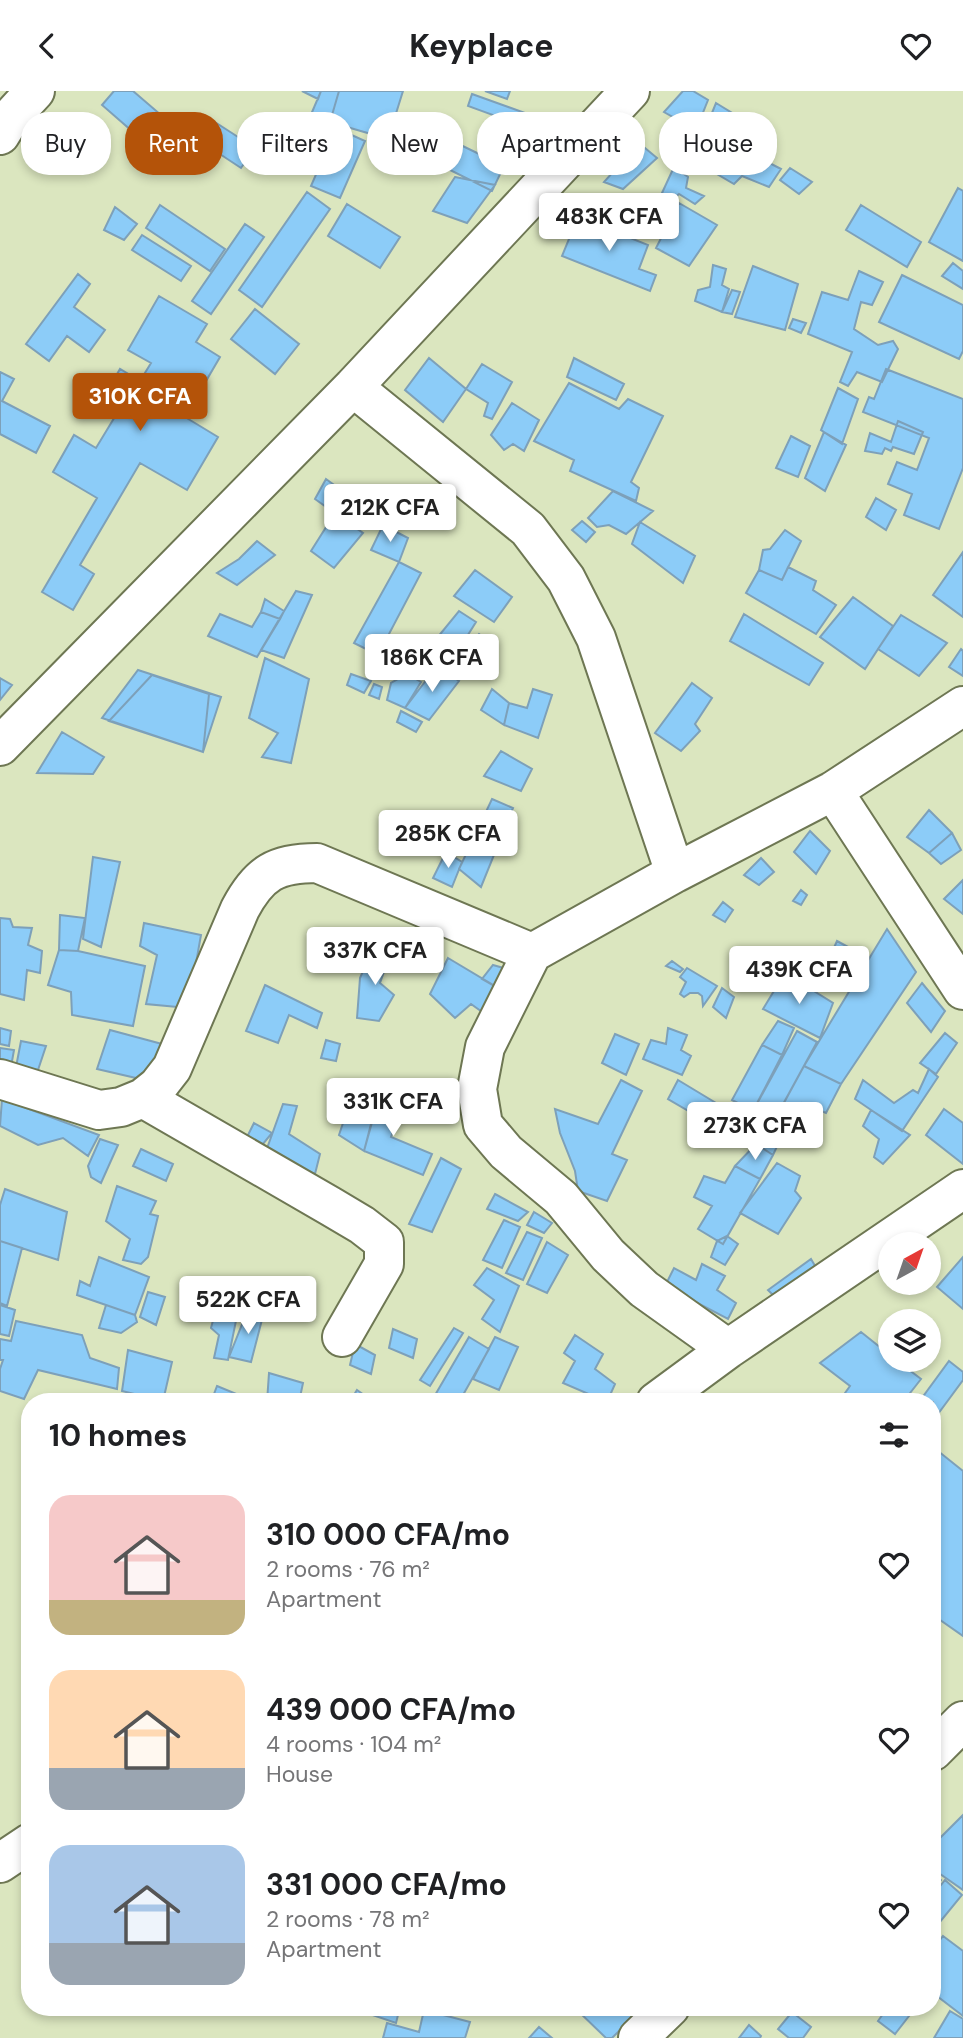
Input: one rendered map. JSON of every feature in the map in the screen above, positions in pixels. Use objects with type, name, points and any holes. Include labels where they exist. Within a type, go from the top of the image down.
[{"type":"street","points":[[0,135],[11,117],[35,91]]},
{"type":"street","points":[[0,747],[354,387],[630,91]]},
{"type":"street","points":[[354,387],[528,529],[566,579],[596,638],[675,873]]},
{"type":"street","points":[[729,1349],[644,1289],[608,1255],[561,1198],[506,1151],[483,1125],[477,1089],[485,1047],[532,953],[675,873],[833,791],[963,706]]},
{"type":"street","points":[[833,791],[963,990]]},
{"type":"street","points":[[0,1079],[99,1110],[121,1107],[144,1098],[172,1068],[251,888],[269,872],[292,863],[317,863],[532,953]]},
{"type":"street","points":[[144,1098],[341,1212],[384,1242],[384,1264],[342,1337]]},
{"type":"street","points":[[668,1393],[963,1189]]},
{"type":"street","points":[[941,1743],[963,1721]]},
{"type":"street","points":[[0,1863],[21,1849]]},
{"type":"street","points":[[638,2038],[661,2016]]},
{"type":"building","points":[[114,91],[133,91],[158,112],[125,112],[125,125],[102,105]]},
{"type":"building","points":[[114,91],[133,91],[158,112],[125,112],[125,125],[102,105]]},
{"type":"building","points":[[302,91],[321,91],[318,99]]},
{"type":"building","points":[[321,91],[339,91],[333,112],[312,112]]},
{"type":"building","points":[[339,91],[403,91],[396,112],[367,112],[367,133],[353,129],[353,112],[333,112]]},
{"type":"building","points":[[485,91],[510,91],[507,99]]},
{"type":"building","points":[[683,91],[693,91],[708,100],[703,112],[664,112]]},
{"type":"building","points":[[472,94],[522,112],[484,112],[468,106]]},
{"type":"building","points":[[716,103],[731,112],[712,112]]},
{"type":"building","points":[[223,127],[237,136],[237,165],[223,156]]},
{"type":"building","points":[[353,136],[365,141],[353,168]]},
{"type":"building","points":[[463,146],[477,153],[477,175],[500,175],[492,191],[460,175],[463,175]]},
{"type":"building","points":[[645,148],[657,158],[645,169]]},
{"type":"building","points":[[790,168],[812,182],[799,194],[780,180]]},
{"type":"building","points":[[316,175],[350,175],[340,198],[311,186]]},
{"type":"building","points":[[610,175],[638,175],[623,189],[604,182]]},
{"type":"building","points":[[670,175],[685,175],[688,177],[686,188],[704,196],[695,204],[679,194],[672,200],[662,193]]},
{"type":"building","points":[[719,175],[777,175],[769,187],[742,176],[734,184]]},
{"type":"building","points":[[455,177],[495,185],[467,223],[433,211]]},
{"type":"building","points":[[958,188],[963,191],[963,261],[929,242]]},
{"type":"building","points":[[307,192],[330,209],[262,307],[239,290]]},
{"type":"building","points":[[679,203],[717,225],[689,266],[656,248]]},
{"type":"building","points":[[347,204],[400,237],[380,268],[328,236]]},
{"type":"building","points":[[160,205],[225,249],[210,271],[146,228]]},
{"type":"building","points":[[861,205],[921,242],[907,267],[846,230]]},
{"type":"building","points":[[115,207],[137,224],[124,240],[104,230]]},
{"type":"building","points":[[578,217],[648,245],[639,269],[656,275],[650,291],[562,256]]},
{"type":"building","points":[[245,224],[264,237],[211,314],[192,301]]},
{"type":"building","points":[[142,235],[191,266],[181,281],[132,250]]},
{"type":"building","points":[[953,263],[963,271],[963,289],[942,276]]},
{"type":"building","points":[[713,265],[726,269],[722,285],[729,289],[722,312],[695,301],[698,290],[710,287]]},
{"type":"building","points":[[753,266],[798,284],[785,330],[735,317]]},
{"type":"building","points":[[859,271],[883,282],[872,305],[861,302],[854,329],[878,345],[893,341],[898,349],[882,382],[857,372],[848,386],[840,382],[852,352],[808,334],[822,292],[848,300]]},
{"type":"building","points":[[78,274],[90,284],[74,307],[105,330],[89,352],[67,336],[49,361],[26,344]]},
{"type":"building","points":[[902,275],[963,305],[963,351],[959,359],[879,322]]},
{"type":"building","points":[[732,290],[740,292],[732,314],[722,312]]},
{"type":"building","points":[[159,296],[207,324],[196,342],[220,357],[185,417],[218,437],[187,490],[140,463],[80,565],[94,574],[73,610],[42,592],[97,498],[53,472],[74,435],[96,448],[122,405],[105,395],[120,369],[140,381],[151,363],[128,350]]},
{"type":"building","points":[[255,309],[299,344],[275,374],[231,339]]},
{"type":"building","points":[[793,319],[806,323],[801,333],[789,328]]},
{"type":"building","points":[[429,358],[466,389],[443,422],[405,390]]},
{"type":"building","points":[[574,358],[624,384],[616,400],[567,377]]},
{"type":"building","points":[[482,364],[512,382],[492,419],[484,416],[488,403],[466,389]]},
{"type":"building","points":[[886,369],[963,399],[963,468],[939,529],[904,515],[912,494],[888,484],[897,462],[917,470],[929,438],[863,412],[869,397],[874,399]]},
{"type":"building","points":[[0,372],[14,379],[2,401],[50,426],[36,453],[0,434]]},
{"type":"building","points":[[569,383],[619,409],[628,399],[663,416],[631,482],[639,488],[636,501],[570,471],[574,460],[534,441]]},
{"type":"building","points":[[838,388],[858,399],[842,444],[821,430]]},
{"type":"building","points":[[512,403],[539,420],[524,451],[513,444],[504,450],[491,435]]},
{"type":"building","points":[[898,421],[923,432],[914,454],[893,447],[891,451],[885,448],[882,454],[865,451],[870,433],[891,442]]},
{"type":"building","points":[[824,432],[846,445],[825,491],[805,478]]},
{"type":"building","points":[[791,436],[810,446],[798,477],[776,468]]},
{"type":"building","points":[[326,479],[371,512],[357,529],[315,499]]},
{"type":"building","points":[[613,491],[653,511],[626,534],[609,525],[597,527],[588,518]]},
{"type":"building","points":[[876,498],[896,510],[886,530],[866,517]]},
{"type":"building","points":[[335,513],[363,533],[334,568],[311,551]]},
{"type":"building","points":[[582,521],[595,532],[586,542],[572,530]]},
{"type":"building","points":[[640,522],[695,556],[683,583],[632,544]]},
{"type":"building","points":[[383,525],[408,538],[399,562],[371,550]]},
{"type":"building","points":[[785,530],[801,541],[782,580],[759,570],[763,550],[770,549]]},
{"type":"building","points":[[257,541],[275,555],[237,585],[217,573],[239,559]]},
{"type":"building","points":[[963,552],[963,617],[933,595]]},
{"type":"building","points":[[399,562],[421,573],[378,655],[354,643]]},
{"type":"building","points":[[788,567],[816,581],[813,590],[836,605],[816,634],[746,593],[759,570],[782,580]]},
{"type":"building","points":[[475,570],[512,597],[494,622],[454,596]]},
{"type":"building","points":[[296,591],[312,595],[284,658],[261,650]]},
{"type":"building","points":[[853,597],[893,626],[865,669],[820,637]]},
{"type":"building","points":[[265,599],[284,611],[280,619],[261,612]]},
{"type":"building","points":[[459,611],[476,622],[451,662],[428,649]]},
{"type":"building","points":[[261,612],[280,619],[257,657],[208,636],[220,614],[252,627]]},
{"type":"building","points":[[744,614],[823,663],[809,685],[730,641]]},
{"type":"building","points":[[901,615],[947,643],[919,676],[878,649]]},
{"type":"building","points":[[479,634],[486,639],[468,663],[460,656]]},
{"type":"building","points":[[961,649],[963,651],[963,676],[949,667]]},
{"type":"building","points":[[265,658],[309,679],[291,763],[262,757],[278,733],[249,718]]},
{"type":"building","points":[[265,658],[309,679],[291,763],[262,757],[278,733],[249,718]]},
{"type":"building","points":[[437,666],[459,681],[429,720],[405,708]]},
{"type":"building","points":[[138,670],[221,697],[203,752],[102,718]]},
{"type":"building","points":[[351,674],[371,681],[364,693],[347,685]]},
{"type":"building","points":[[407,674],[421,682],[405,708],[387,700],[391,683]]},
{"type":"building","points":[[152,675],[209,694],[203,752],[109,721]]},
{"type":"building","points":[[0,678],[12,685],[0,700]]},
{"type":"building","points":[[692,683],[712,698],[695,724],[700,731],[681,751],[655,733]]},
{"type":"building","points":[[374,684],[382,687],[379,699],[369,695]]},
{"type":"building","points":[[492,689],[509,703],[504,725],[481,710]]},
{"type":"building","points":[[533,689],[552,695],[538,738],[504,725],[509,703],[527,708]]},
{"type":"building","points":[[401,711],[422,722],[416,732],[397,722]]},
{"type":"building","points":[[62,732],[104,757],[93,774],[37,773]]},
{"type":"building","points":[[501,751],[532,769],[521,791],[484,776]]},
{"type":"building","points":[[492,799],[513,808],[481,887],[459,869]]},
{"type":"building","points":[[929,810],[952,833],[929,853],[907,837]]},
{"type":"building","points":[[465,812],[483,823],[468,851],[452,842]]},
{"type":"building","points":[[810,831],[830,851],[816,874],[794,852]]},
{"type":"building","points":[[952,833],[961,850],[941,864],[929,853]]},
{"type":"building","points":[[446,852],[462,862],[452,887],[433,878]]},
{"type":"building","points":[[93,857],[120,862],[101,947],[83,939]]},
{"type":"building","points":[[761,858],[774,872],[759,885],[744,875]]},
{"type":"building","points":[[963,880],[963,914],[944,899]]},
{"type":"building","points":[[801,890],[807,895],[801,905],[793,901]]},
{"type":"building","points":[[723,902],[733,910],[725,922],[713,915]]},
{"type":"building","points":[[60,915],[85,918],[78,951],[59,950]]},
{"type":"building","points":[[0,918],[10,919],[13,927],[32,928],[28,945],[42,951],[40,973],[27,970],[24,1000],[0,994]]},
{"type":"building","points":[[144,923],[201,935],[188,1008],[146,1004],[157,955],[140,946]]},
{"type":"building","points":[[887,929],[916,972],[841,1084],[804,1066]]},
{"type":"building","points":[[837,941],[861,954],[850,975],[829,959]]},
{"type":"building","points":[[373,948],[400,960],[394,967],[385,969],[380,983],[394,995],[379,1021],[357,1018],[360,978]]},
{"type":"building","points":[[59,950],[78,951],[145,966],[133,1026],[72,1015],[71,992],[48,985]]},
{"type":"building","points":[[448,958],[498,988],[485,1014],[471,1004],[455,1018],[430,994]]},
{"type":"building","points":[[672,961],[683,969],[680,972],[666,966]]},
{"type":"building","points":[[493,965],[507,969],[498,988],[482,979]]},
{"type":"building","points":[[687,968],[717,986],[703,1006],[702,996],[698,993],[690,993],[684,997],[680,994],[686,982],[680,977]]},
{"type":"building","points":[[785,973],[833,1003],[820,1038],[763,1009]]},
{"type":"building","points":[[922,983],[945,1011],[931,1032],[907,1003]]},
{"type":"building","points":[[265,985],[322,1013],[317,1028],[289,1015],[278,1043],[246,1031]]},
{"type":"building","points":[[722,988],[734,997],[726,1018],[713,1007]]},
{"type":"building","points":[[778,1021],[794,1028],[782,1055],[762,1045]]},
{"type":"building","points":[[0,1028],[11,1031],[9,1046],[0,1044]]},
{"type":"building","points":[[668,1028],[687,1035],[681,1050],[691,1056],[682,1075],[643,1059],[651,1040],[666,1044]]},
{"type":"building","points":[[110,1030],[162,1044],[149,1081],[97,1069]]},
{"type":"building","points":[[797,1031],[817,1042],[770,1128],[753,1111]]},
{"type":"building","points":[[945,1033],[957,1043],[936,1074],[920,1063]]},
{"type":"building","points":[[615,1034],[639,1044],[626,1075],[602,1063]]},
{"type":"building","points":[[326,1040],[340,1044],[336,1061],[321,1058]]},
{"type":"building","points":[[21,1041],[46,1046],[38,1070],[16,1067]]},
{"type":"building","points":[[762,1045],[782,1055],[753,1111],[732,1100]]},
{"type":"building","points":[[0,1048],[14,1050],[11,1067],[0,1062]]},
{"type":"building","points":[[804,1066],[841,1084],[826,1113],[802,1103],[788,1133],[773,1123]]},
{"type":"building","points":[[929,1069],[938,1077],[902,1131],[855,1099],[863,1080],[894,1103],[913,1090],[918,1093]]},
{"type":"building","points":[[621,1080],[642,1091],[612,1154],[627,1160],[607,1201],[578,1191],[575,1171],[560,1133],[555,1109],[598,1124]]},
{"type":"building","points":[[678,1080],[721,1106],[709,1123],[668,1099]]},
{"type":"building","points":[[347,1083],[378,1097],[364,1151],[339,1135],[347,1111],[336,1107]]},
{"type":"building","points":[[381,1090],[403,1101],[391,1137],[432,1154],[423,1175],[364,1151]]},
{"type":"building","points":[[2,1099],[99,1135],[88,1156],[63,1138],[38,1145],[0,1126]]},
{"type":"building","points":[[283,1104],[297,1106],[289,1134],[320,1154],[315,1174],[265,1154]]},
{"type":"building","points":[[944,1109],[963,1123],[963,1164],[926,1135]]},
{"type":"building","points":[[871,1110],[910,1135],[883,1164],[874,1157],[879,1139],[863,1126]]},
{"type":"building","points":[[254,1123],[272,1133],[258,1150],[244,1143]]},
{"type":"building","points":[[763,1132],[780,1140],[773,1155],[756,1144]]},
{"type":"building","points":[[100,1139],[118,1145],[101,1183],[91,1177],[88,1166]]},
{"type":"building","points":[[756,1144],[773,1155],[760,1179],[735,1166]]},
{"type":"building","points":[[141,1149],[173,1164],[166,1181],[133,1166]]},
{"type":"building","points":[[441,1158],[461,1169],[432,1232],[409,1224]]},
{"type":"building","points":[[777,1163],[800,1176],[795,1191],[801,1198],[778,1234],[740,1213]]},
{"type":"building","points":[[735,1166],[760,1179],[723,1244],[698,1229],[712,1206],[694,1197],[704,1176],[725,1183]]},
{"type":"building","points":[[117,1186],[156,1201],[150,1214],[158,1216],[148,1257],[141,1264],[123,1260],[130,1239],[106,1221]]},
{"type":"building","points":[[5,1189],[67,1212],[58,1260],[0,1241],[0,1205]]},
{"type":"building","points":[[495,1194],[528,1212],[518,1221],[487,1209]]},
{"type":"building","points":[[534,1212],[552,1223],[544,1233],[527,1225]]},
{"type":"building","points":[[504,1220],[520,1227],[502,1268],[483,1260]]},
{"type":"building","points":[[527,1232],[542,1238],[523,1280],[506,1273]]},
{"type":"building","points":[[727,1236],[738,1244],[725,1265],[711,1257],[717,1241]]},
{"type":"building","points":[[0,1241],[22,1248],[7,1306],[0,1303]]},
{"type":"building","points":[[547,1242],[568,1255],[547,1293],[527,1284]]},
{"type":"building","points":[[99,1257],[149,1277],[135,1315],[77,1295],[80,1281],[90,1286]]},
{"type":"building","points":[[963,1257],[963,1309],[942,1291],[942,1281]]},
{"type":"building","points":[[811,1259],[821,1276],[782,1304],[768,1290]]},
{"type":"building","points":[[702,1264],[725,1276],[717,1290],[736,1303],[728,1319],[665,1286],[674,1268],[696,1280]]},
{"type":"building","points":[[487,1268],[519,1286],[500,1332],[482,1319],[494,1300],[474,1285]]},
{"type":"building","points":[[148,1292],[165,1297],[156,1325],[140,1317]]},
{"type":"building","points":[[219,1298],[239,1306],[228,1360],[214,1358],[219,1335],[211,1328]]},
{"type":"building","points":[[0,1305],[15,1310],[9,1336],[0,1334]]},
{"type":"building","points":[[106,1305],[135,1315],[137,1322],[121,1333],[99,1328]]},
{"type":"building","points":[[249,1307],[264,1312],[251,1362],[229,1357]]},
{"type":"building","points":[[16,1321],[82,1335],[90,1358],[119,1368],[117,1389],[38,1370],[27,1393],[21,1393],[21,1398],[0,1391],[0,1369],[3,1360],[0,1360],[0,1339],[11,1341]]},
{"type":"building","points":[[454,1328],[463,1333],[430,1386],[420,1380]]},
{"type":"building","points":[[393,1329],[417,1339],[413,1358],[389,1348]]},
{"type":"building","points":[[861,1332],[878,1346],[878,1372],[912,1372],[921,1379],[910,1393],[845,1393],[850,1386],[820,1363]]},
{"type":"building","points":[[575,1335],[603,1354],[595,1369],[615,1384],[611,1393],[586,1393],[563,1383],[575,1361],[564,1353]]},
{"type":"building","points":[[469,1337],[489,1349],[464,1393],[436,1393]]},
{"type":"building","points":[[495,1337],[518,1347],[499,1390],[473,1379]]},
{"type":"building","points":[[355,1344],[375,1355],[371,1374],[350,1365]]},
{"type":"building","points":[[128,1350],[172,1362],[165,1393],[122,1391]]},
{"type":"building","points":[[949,1361],[963,1372],[963,1380],[941,1410],[941,1393],[926,1393]]},
{"type":"building","points":[[269,1373],[303,1383],[301,1393],[268,1393]]},
{"type":"building","points":[[217,1386],[234,1393],[214,1393]]},
{"type":"building","points":[[941,1453],[963,1471],[963,1636],[941,1621]]},
{"type":"building","points":[[963,1815],[963,1890],[941,1875],[941,1837]]},
{"type":"building","points":[[945,1880],[962,1895],[941,1921],[941,1885]]},
{"type":"building","points":[[943,1936],[963,1951],[963,2016],[941,1999]]},
{"type":"building","points":[[950,2011],[963,2019],[963,2038],[934,2038]]},
{"type":"building","points":[[375,2016],[398,2016],[396,2023]]},
{"type":"building","points":[[423,2016],[447,2016],[470,2022],[465,2038],[383,2038],[387,2023],[419,2032]]},
{"type":"building","points":[[583,2016],[634,2016],[612,2038],[606,2038]]},
{"type":"building","points":[[789,2016],[797,2016],[811,2027],[803,2038],[789,2038],[778,2029]]},
{"type":"building","points":[[882,2016],[909,2016],[895,2034],[878,2021]]},
{"type":"building","points":[[749,2025],[761,2036],[760,2038],[739,2038]]},
{"type":"building","points":[[539,2027],[552,2038],[529,2038]]}]
